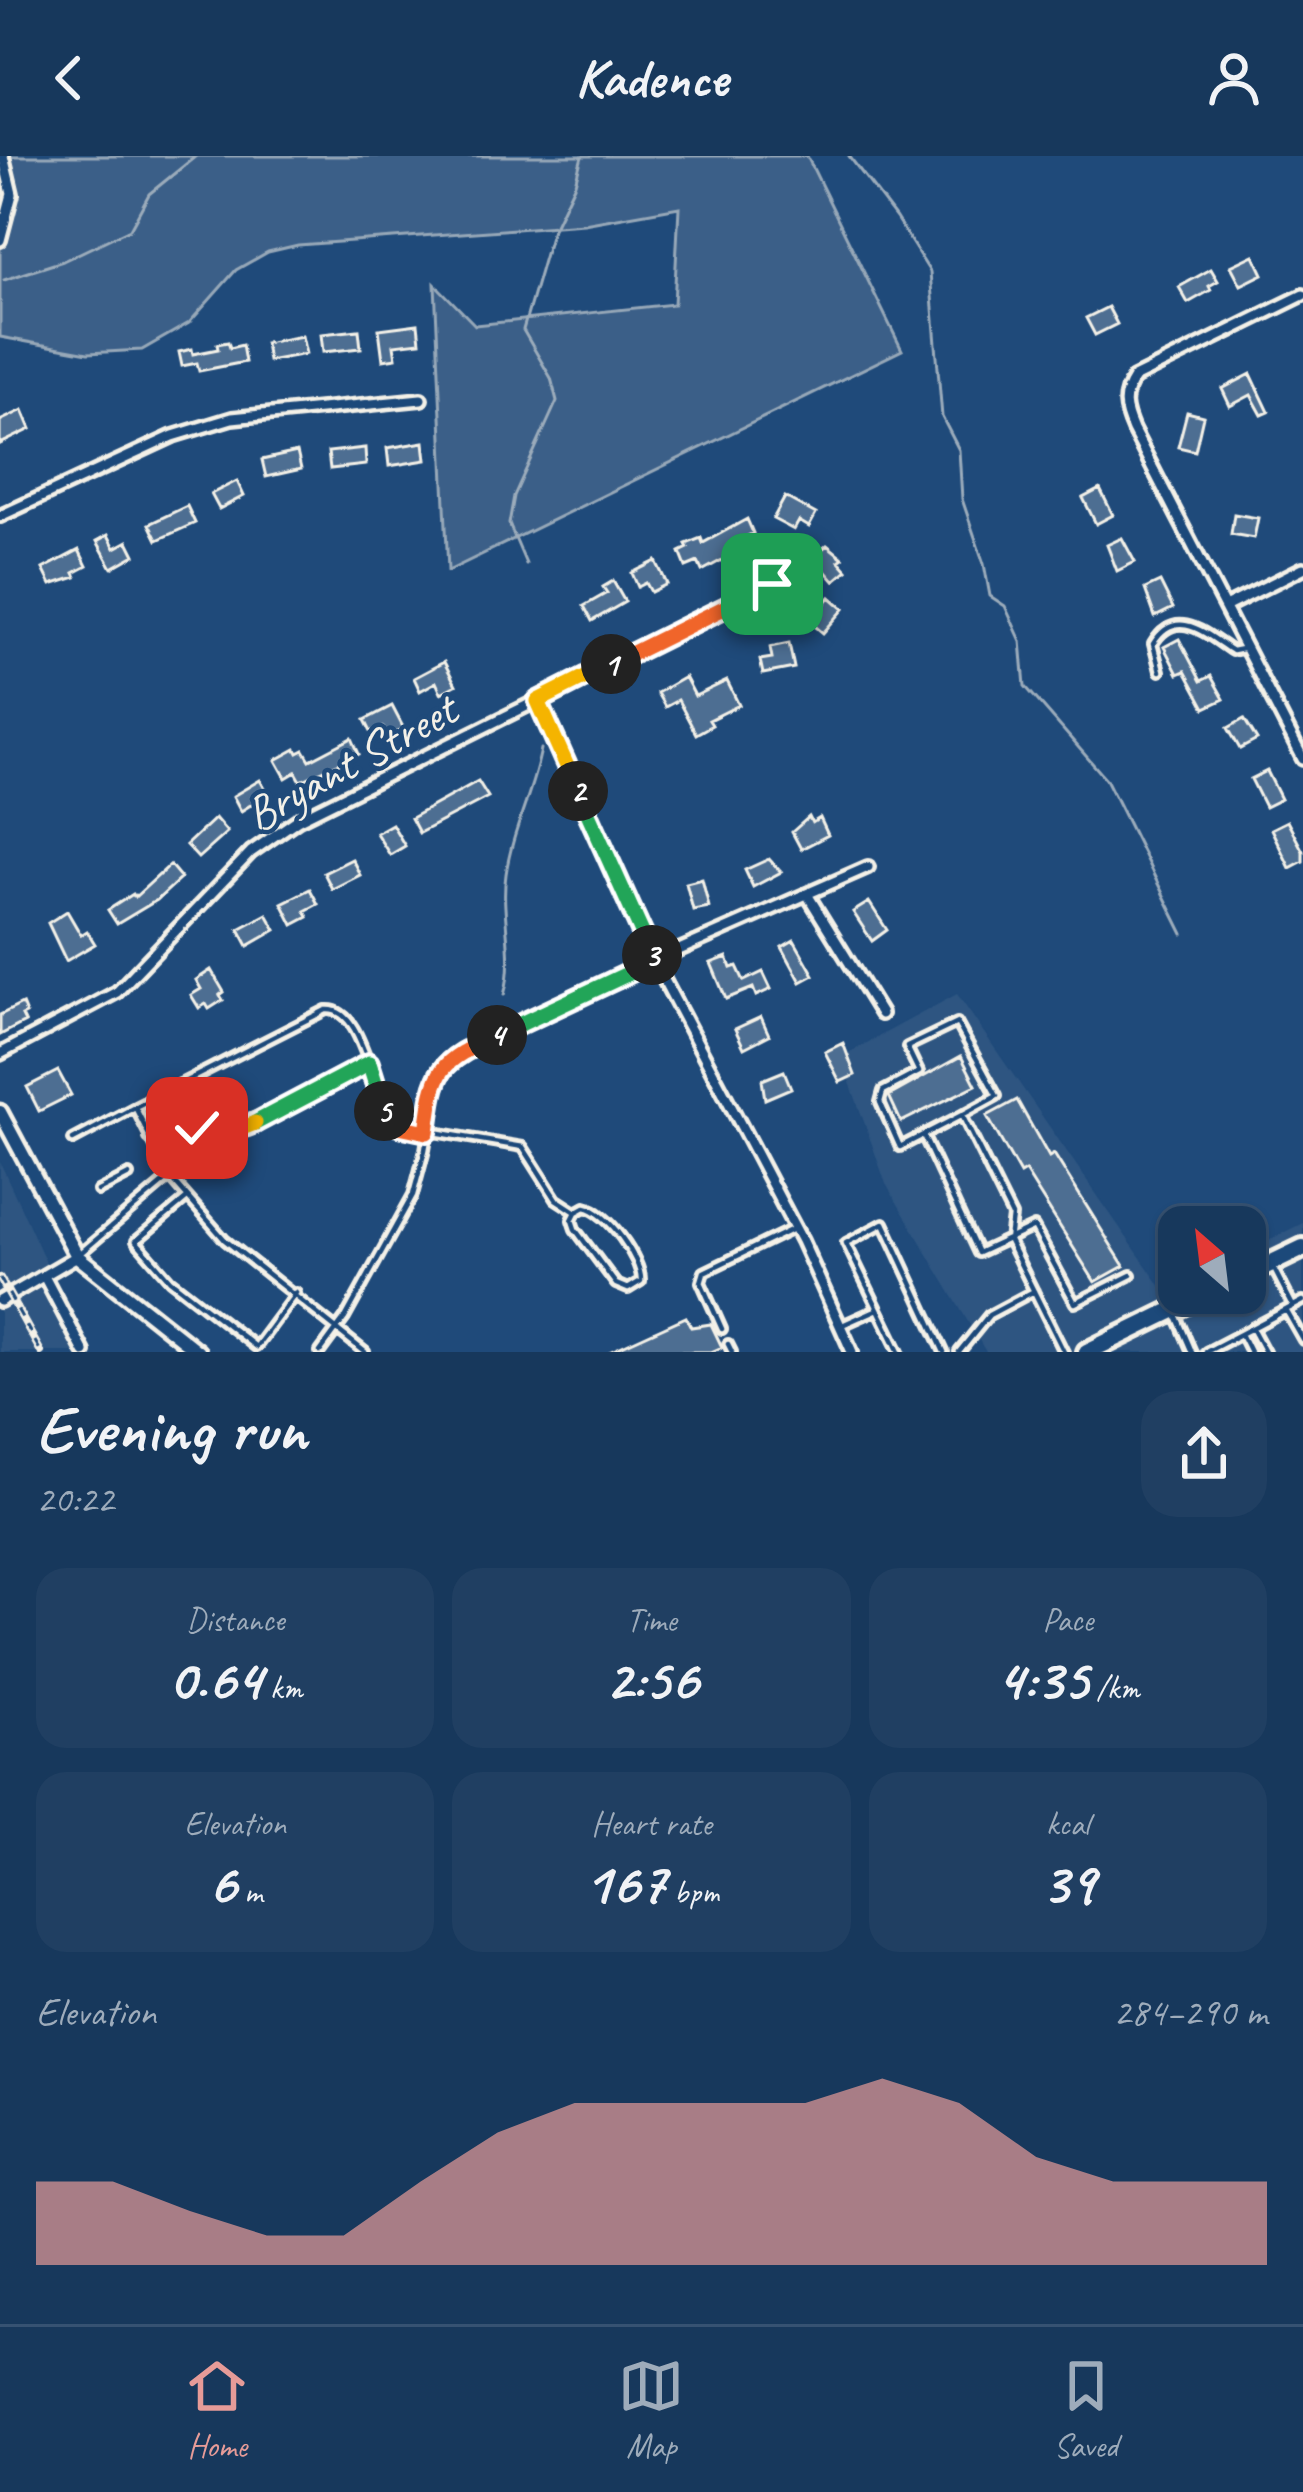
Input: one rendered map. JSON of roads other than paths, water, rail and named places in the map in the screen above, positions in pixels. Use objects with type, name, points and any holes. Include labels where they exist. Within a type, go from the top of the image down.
[{"type":"highway","points":[[1266,1266],[1303,1248]]},
{"type":"highway","points":[[1087,1352],[1165,1314]]},
{"type":"street","points":[[0,241],[12,194],[4,156]]},
{"type":"street","points":[[1303,295],[1138,376],[1124,393],[1125,409],[1303,759]]},
{"type":"street","points":[[0,516],[173,436],[232,418],[421,399]]},
{"type":"street","points":[[1227,606],[1303,568]]},
{"type":"street","name":"Bryant Street","points":[[0,1054],[117,992],[251,852],[297,820],[772,584]]},
{"type":"street","points":[[538,701],[654,961],[795,1228],[852,1352]]},
{"type":"street","points":[[654,961],[868,867]]},
{"type":"street","points":[[807,894],[881,1014]]},
{"type":"street","points":[[0,1112],[77,1256],[198,1352]]},
{"type":"street","points":[[0,1301],[77,1256]]},
{"type":"street","points":[[44,1276],[84,1352]]},
{"type":"lane","points":[[1160,671],[1153,644],[1160,633],[1179,622],[1193,624],[1232,651],[1248,648]]},
{"type":"lane","points":[[320,1352],[413,1195],[438,1072],[448,1062],[654,961]]},
{"type":"lane","points":[[73,1140],[326,1010],[343,1012],[391,1120],[427,1132],[523,1147],[556,1199],[576,1212]]},
{"type":"lane","points":[[957,1023],[998,1096],[962,1115],[900,1147],[880,1098],[883,1091],[919,1072],[907,1047],[957,1023]]},
{"type":"lane","points":[[149,1138],[187,1118],[211,1140],[221,1139],[369,1063]]},
{"type":"lane","points":[[136,1108],[186,1199],[225,1240],[365,1352]]},
{"type":"lane","points":[[962,1115],[1012,1216],[1009,1241],[1064,1352]]},
{"type":"lane","points":[[923,1135],[978,1253],[1034,1228],[1075,1303],[1131,1275]]},
{"type":"lane","points":[[98,1191],[129,1175]]},
{"type":"lane","points":[[77,1256],[170,1177]]},
{"type":"lane","points":[[186,1199],[136,1241],[170,1280],[256,1346],[296,1294]]},
{"type":"lane","points":[[585,1207],[599,1210],[640,1266],[641,1281],[628,1289],[616,1285],[574,1229],[576,1212],[585,1207]]},
{"type":"lane","points":[[899,1352],[846,1243],[884,1223],[944,1352]]},
{"type":"lane","points":[[722,1329],[701,1282],[704,1272],[795,1228]]},
{"type":"lane","points":[[1271,1264],[1303,1340]]},
{"type":"lane","points":[[959,1352],[989,1315],[1034,1292]]},
{"type":"lane","points":[[1176,1314],[1203,1351],[1303,1301]]},
{"type":"lane","points":[[840,1326],[878,1309]]},
{"type":"lane","points":[[1252,1328],[1265,1352]]},
{"type":"lane","points":[[1241,1334],[1250,1352]]},
{"type":"waterway","points":[[4,280],[63,261],[130,229],[149,194],[196,156]]},
{"type":"waterway","points":[[526,564],[509,524],[514,496],[557,401],[551,378],[523,330],[551,233],[582,156]]},
{"type":"waterway","points":[[849,156],[930,272],[942,417],[959,450],[962,499],[990,596],[1005,606],[1021,641],[1025,686],[1106,779],[1183,934]]},
{"type":"waterway","points":[[504,995],[509,965],[506,874],[541,749]]},
{"type":"railway","points":[[0,1278],[41,1352]]}]
